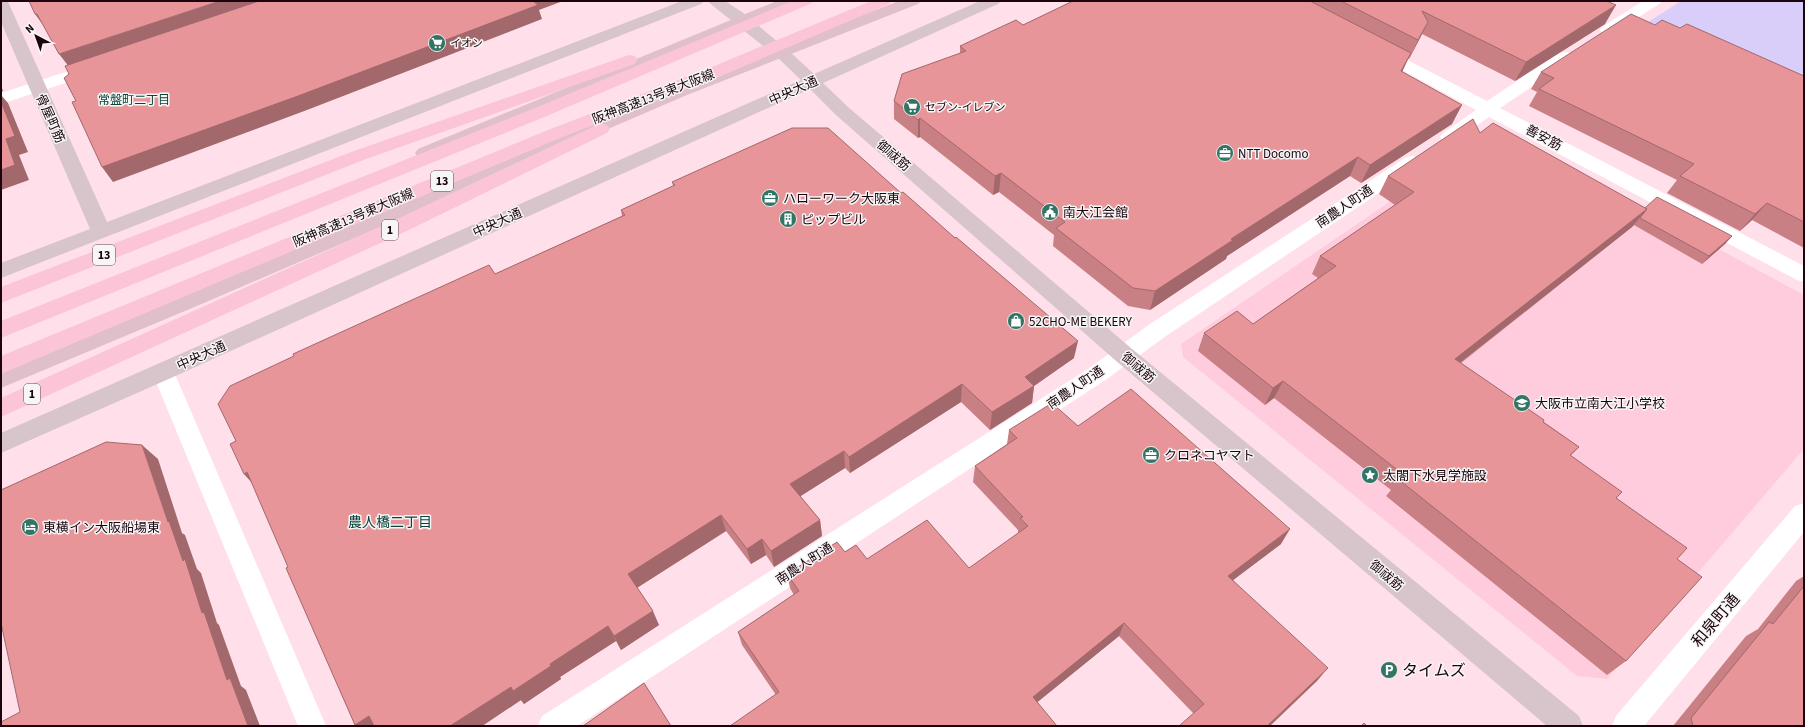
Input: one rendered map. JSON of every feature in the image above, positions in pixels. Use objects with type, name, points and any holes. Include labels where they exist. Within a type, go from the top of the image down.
[{"type":"highway","name":"阪神高速13号東大阪線","points":[[1,330],[536,114],[799,1]]},
{"type":"highway","name":"13","points":[[1,295],[360,155],[799,1]]},
{"type":"highway","name":"阪神高速13号東大阪線","points":[[1,365],[546,137],[713,73],[884,1]]},
{"type":"highway","name":"1","points":[[1,408],[404,224],[564,148],[713,73]]},
{"type":"main road","points":[[1,325],[799,1]]},
{"type":"main road","points":[[1,378],[197,298],[681,91],[913,1]]},
{"type":"street","points":[[1,271],[696,1]]},
{"type":"street","name":"御祓筋","points":[[714,1],[742,20],[784,55],[842,111],[1123,354],[1570,726]]},
{"type":"street","name":"中央大通","points":[[1,443],[993,1]]},
{"type":"street","name":"南農人町通","points":[[552,726],[1096,375],[1123,354],[1470,123],[1503,97],[1654,1]]},
{"type":"street","name":"骨屋町筋","points":[[1,4],[101,231]]},
{"type":"street","name":"善安筋","points":[[1360,42],[1489,108],[1804,275]]},
{"type":"street","points":[[1,99],[105,64]]},
{"type":"street","points":[[163,372],[312,726]]},
{"type":"street","name":"和泉町通","points":[[1626,726],[1804,514]]},
{"type":"shaded area","points":[[1681,1],[1804,1],[1804,94],[1645,24]]},
{"type":"shaded area","name":"大阪市立南大江小学校","points":[[1489,134],[1509,136],[1804,295],[1804,449],[1607,679],[1577,676],[1183,357],[1181,344]]},
{"type":"building","points":[[29,1],[220,1],[59,54]]},
{"type":"building","points":[[259,1],[533,1],[538,5],[298,96],[102,167],[72,102],[76,101],[64,78],[69,74],[65,66]]},
{"type":"building","points":[[1073,1],[1310,1],[1411,53],[1401,71],[1462,105],[1370,165],[1358,157],[1231,239],[1233,240],[1155,291],[1133,288],[1056,228],[1065,222],[1001,173],[995,176],[920,118],[918,120],[894,101],[902,74],[966,51],[960,46],[1016,20],[1023,25]]},
{"type":"building","points":[[1341,1],[1607,1],[1616,5],[1526,62],[1422,11],[1428,22],[1418,40]]},
{"type":"building","points":[[1631,14],[1655,25],[1662,20],[1680,28],[1687,24],[1804,76],[1804,222],[1767,203],[1755,214],[1680,176],[1694,164],[1539,89],[1554,78],[1541,72]]},
{"type":"building","points":[[1,102],[15,136],[6,139],[15,165],[1,170]]},
{"type":"building","points":[[1473,119],[1480,133],[1493,123],[1647,209],[1455,359],[1544,420],[1543,422],[1579,447],[1570,455],[1622,492],[1616,498],[1687,548],[1677,559],[1702,577],[1626,661],[1398,479],[1404,475],[1283,381],[1273,388],[1204,333],[1237,311],[1253,324],[1336,266],[1320,256],[1414,192],[1388,176]]},
{"type":"building","points":[[792,128],[828,128],[901,193],[903,192],[955,238],[956,237],[1078,341],[1025,377],[1034,386],[992,412],[962,384],[849,457],[844,451],[790,484],[820,520],[771,551],[762,539],[747,549],[721,515],[628,574],[653,611],[614,636],[608,626],[550,664],[551,666],[513,691],[511,687],[450,726],[374,726],[369,716],[355,725],[286,568],[288,567],[247,472],[244,474],[230,444],[236,441],[218,404],[230,386],[294,356],[293,354],[489,265],[495,274],[625,215],[621,210],[675,185],[672,182]]},
{"type":"building","points":[[1657,197],[1732,236],[1709,256],[1640,218],[1647,209],[1645,208]]},
{"type":"building","points":[[1131,389],[1290,529],[1228,576],[1328,668],[1267,726],[1179,726],[1204,704],[1124,623],[1033,697],[1057,726],[730,726],[779,692],[738,632],[799,591],[787,574],[837,542],[845,552],[856,545],[867,559],[927,520],[969,568],[1028,526],[1020,518],[1023,517],[975,466],[1017,438],[1009,430],[1052,403],[1078,426]]},
{"type":"building","points":[[106,442],[142,445],[168,522],[169,521],[183,561],[185,559],[202,613],[204,612],[227,680],[230,678],[248,726],[1,726],[1,722],[20,712],[1,623],[1,490]]},
{"type":"building","points":[[1804,586],[1804,726],[1693,726],[1691,718],[1769,622],[1773,624]]},
{"type":"building","points":[[644,683],[671,726],[583,726]]},
{"type":"place","name":"イオン","points":[[437,43]]},
{"type":"place","name":"セブン-イレブン","points":[[912,107]]},
{"type":"place","name":"NTT Docomo","points":[[1225,153]]},
{"type":"place","name":"ハローワーク大阪東","points":[[770,198]]},
{"type":"place","name":"南大江会館","points":[[1050,212]]},
{"type":"place","name":"ピップビル","points":[[788,219]]},
{"type":"place","name":"52CHO-ME BEKERY","points":[[1016,321]]},
{"type":"place","name":"大阪市立南大江小学校","points":[[1522,403]]},
{"type":"place","name":"クロネコヤマト","points":[[1151,455]]},
{"type":"place","name":"太閤下水見学施設","points":[[1370,475]]},
{"type":"place","name":"東横イン大阪船場東","points":[[30,527]]},
{"type":"place","name":"タイムズ","points":[[1389,670]]},
{"type":"district","name":"常盤町二丁目","points":[[134,100]]},
{"type":"district","name":"農人橋二丁目","points":[[390,522]]}]
